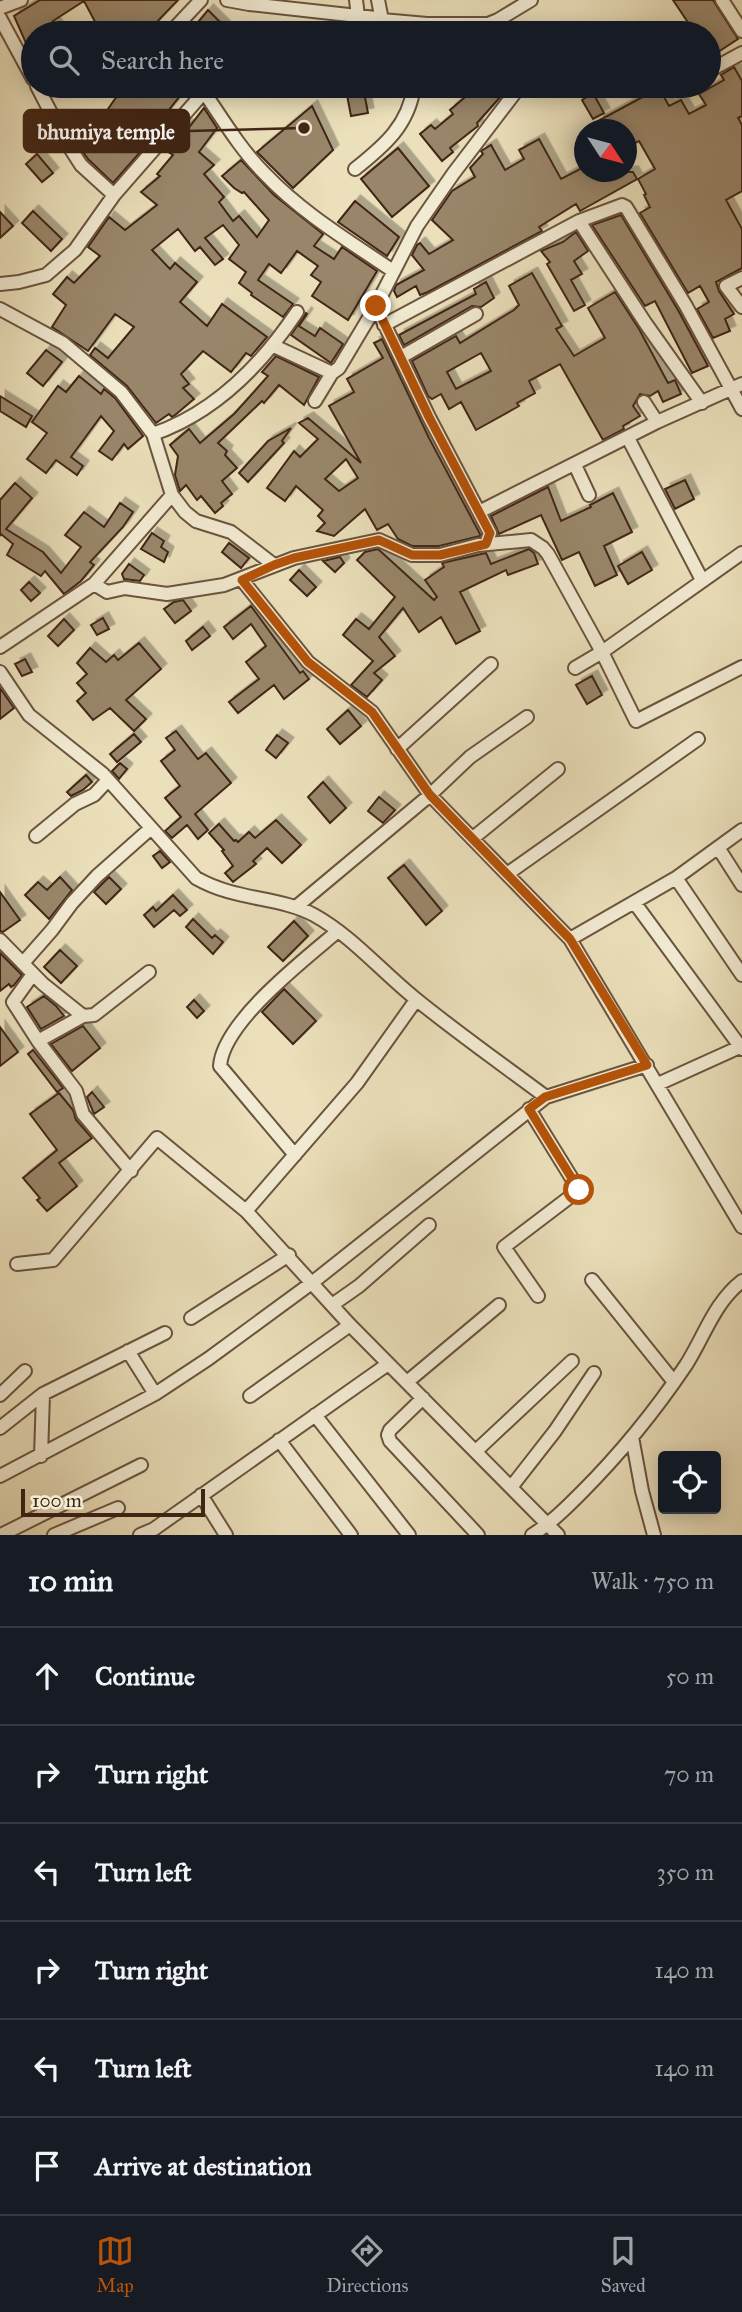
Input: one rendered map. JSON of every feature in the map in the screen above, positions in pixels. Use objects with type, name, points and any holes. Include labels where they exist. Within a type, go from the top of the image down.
[{"type":"street","points":[[0,8],[20,0]]},
{"type":"street","points":[[181,21],[201,0]]},
{"type":"street","points":[[227,0],[358,16],[369,21]]},
{"type":"street","points":[[356,0],[358,16]]},
{"type":"street","points":[[378,0],[382,21]]},
{"type":"street","points":[[493,21],[531,0]]},
{"type":"street","points":[[722,0],[742,31]]},
{"type":"street","points":[[0,18],[21,57]]},
{"type":"street","points":[[721,64],[742,53]]},
{"type":"street","points":[[43,98],[81,165],[114,195]]},
{"type":"street","points":[[0,284],[46,275],[75,250],[114,195],[200,98]]},
{"type":"street","points":[[213,98],[247,153],[283,193],[393,271]]},
{"type":"street","points":[[355,169],[388,143],[403,122],[412,98]]},
{"type":"street","points":[[315,401],[332,373],[339,368],[376,306],[432,203],[511,98]]},
{"type":"street","points":[[384,325],[579,221],[617,206],[626,207],[736,387],[742,409]]},
{"type":"street","points":[[579,221],[646,324],[702,403]]},
{"type":"street","points":[[742,278],[726,286],[742,307]]},
{"type":"street","points":[[376,306],[490,533],[486,544]]},
{"type":"street","points":[[0,309],[63,343],[121,392],[153,434],[172,495],[184,512],[196,520],[231,532],[274,565]]},
{"type":"street","points":[[153,434],[171,428],[229,390],[274,346],[296,312]]},
{"type":"street","points":[[401,357],[476,314]]},
{"type":"street","points":[[274,346],[332,373]]},
{"type":"street","points":[[479,512],[657,422],[736,387]]},
{"type":"street","points":[[644,402],[657,422]]},
{"type":"street","points":[[628,438],[702,580]]},
{"type":"street","points":[[575,465],[589,495]]},
{"type":"street","points":[[0,647],[93,584],[172,495]]},
{"type":"street","points":[[93,584],[107,592],[125,588],[167,594],[224,586],[274,565],[379,540],[412,555],[440,555],[486,544],[531,540],[543,548],[602,652],[636,721],[742,667]]},
{"type":"street","points":[[575,668],[602,652],[742,553]]},
{"type":"street","points":[[242,580],[308,662],[372,712],[430,795],[570,939],[742,1227]]},
{"type":"street","points":[[397,749],[491,664]]},
{"type":"street","points":[[0,672],[29,715],[108,780],[197,878],[213,888],[296,907],[314,915],[338,931],[416,999],[545,1097]]},
{"type":"street","points":[[296,907],[430,795],[470,757],[527,717]]},
{"type":"street","points":[[507,874],[698,739]]},
{"type":"street","points":[[472,838],[558,769]]},
{"type":"street","points":[[36,836],[75,804],[94,795],[108,780]]},
{"type":"street","points":[[23,963],[97,876],[150,829]]},
{"type":"street","points":[[570,939],[676,878],[742,830]]},
{"type":"street","points":[[719,849],[742,885]]},
{"type":"street","points":[[676,878],[742,975]]},
{"type":"street","points":[[634,902],[741,1047],[658,1084]]},
{"type":"street","points":[[295,1155],[220,1066],[221,1057],[228,1041],[259,1002],[338,931]]},
{"type":"street","points":[[0,940],[33,974],[83,1016]]},
{"type":"street","points":[[38,1041],[83,1016],[94,1015],[149,972]]},
{"type":"street","points":[[33,974],[13,1002],[38,1041],[76,1091],[83,1114],[131,1171]]},
{"type":"street","points":[[246,1211],[357,1083],[416,999]]},
{"type":"street","points":[[0,1476],[155,1394],[208,1359],[313,1282],[545,1097],[647,1065]]},
{"type":"street","points":[[529,1109],[579,1190],[504,1247],[538,1296]]},
{"type":"street","points":[[17,1264],[53,1260],[157,1138],[246,1211],[289,1255],[350,1325],[558,1535]]},
{"type":"street","points":[[332,1305],[359,1286],[429,1225]]},
{"type":"street","points":[[191,1318],[289,1255]]},
{"type":"street","points":[[592,1280],[674,1382]]},
{"type":"street","points":[[532,1535],[549,1524],[614,1460],[688,1362],[717,1307],[742,1280]]},
{"type":"street","points":[[407,1382],[499,1305]]},
{"type":"street","points":[[250,1396],[350,1325]]},
{"type":"street","points":[[0,1428],[43,1394],[165,1333]]},
{"type":"street","points":[[128,1351],[155,1394]]},
{"type":"street","points":[[476,1451],[572,1361]]},
{"type":"street","points":[[140,1535],[154,1529],[388,1363]]},
{"type":"street","points":[[0,1395],[25,1371]]},
{"type":"street","points":[[512,1486],[555,1431],[594,1373]]},
{"type":"street","points":[[41,1456],[43,1394]]},
{"type":"street","points":[[423,1398],[390,1430],[390,1441],[478,1535]]},
{"type":"street","points":[[315,1415],[409,1535]]},
{"type":"street","points":[[632,1437],[654,1535]]},
{"type":"street","points":[[279,1440],[351,1535]]},
{"type":"street","points":[[1,1535],[141,1465]]},
{"type":"street","points":[[201,1495],[226,1535]]},
{"type":"street","points":[[54,1535],[118,1508]]},
{"type":"building","points":[[40,0],[178,0],[158,21],[95,21],[84,1],[53,21],[21,21],[21,32],[14,16]]},
{"type":"building","points":[[673,0],[713,0],[738,39],[721,50],[721,21],[687,21]]},
{"type":"building","points":[[208,10],[219,21],[199,21]]},
{"type":"building","points":[[734,67],[742,81],[742,116],[738,118],[742,125],[742,191],[726,200],[742,229],[742,268],[716,282],[734,314],[725,319],[730,331],[713,338],[697,309],[709,302],[700,286],[688,293],[640,213],[650,207],[638,179],[655,169],[639,141],[637,142],[637,119],[602,119],[641,98],[665,98],[669,106],[681,100],[689,114],[706,105],[702,98],[721,98],[721,82],[724,80],[721,75]]},
{"type":"building","points":[[116,98],[178,98],[142,150],[113,183],[88,159],[78,145],[90,126],[94,129]]},
{"type":"building","points":[[348,98],[365,98],[368,113],[351,116]]},
{"type":"building","points":[[464,98],[499,98],[477,123],[478,126],[450,148],[453,152],[442,161],[420,134],[431,125],[435,129],[453,114],[450,110]]},
{"type":"building","points":[[585,98],[596,98],[604,113],[593,119],[582,100]]},
{"type":"building","points":[[312,106],[333,150],[293,188],[257,152]]},
{"type":"building","points":[[204,108],[217,128],[199,152],[214,165],[204,174],[224,197],[219,202],[233,221],[239,216],[257,237],[269,220],[244,192],[234,188],[222,176],[241,160],[274,195],[323,234],[314,246],[334,259],[342,247],[377,271],[348,320],[312,296],[321,282],[311,275],[318,266],[297,251],[281,273],[269,264],[258,280],[293,304],[283,317],[251,295],[252,293],[239,283],[246,272],[229,259],[239,245],[223,225],[205,238],[223,259],[215,265],[200,247],[195,251],[178,229],[152,250],[170,269],[175,263],[197,282],[180,302],[207,326],[222,304],[267,337],[251,356],[246,353],[231,372],[203,351],[181,374],[189,384],[183,388],[194,399],[174,416],[169,414],[156,423],[127,386],[90,355],[95,348],[108,358],[134,327],[115,314],[88,351],[52,327],[66,305],[53,294],[67,277],[74,283],[100,256],[88,247],[109,217],[125,230],[157,205],[141,192],[160,176],[157,174],[173,155],[165,150]]},
{"type":"building","points":[[539,139],[561,179],[574,172],[574,182],[632,182],[580,211],[576,204],[539,227],[542,231],[428,292],[420,295],[416,286],[397,297],[394,291],[396,285],[424,270],[412,255],[417,245],[420,243],[429,254],[453,240],[432,220],[452,191],[475,177],[470,168],[483,154],[481,151],[491,145],[505,170],[524,159],[519,150]]},
{"type":"building","points":[[398,148],[429,186],[392,217],[361,179]]},
{"type":"building","points":[[37,154],[53,173],[42,182],[26,164]]},
{"type":"building","points":[[355,201],[399,237],[387,256],[338,222]]},
{"type":"building","points":[[33,211],[62,239],[51,251],[22,223]]},
{"type":"building","points":[[0,212],[13,226],[0,238]]},
{"type":"building","points":[[621,215],[708,366],[692,373],[655,301],[645,306],[592,225]]},
{"type":"building","points":[[576,232],[588,251],[574,261],[582,274],[571,280],[585,305],[574,311],[547,264],[550,262],[541,251],[563,242]]},
{"type":"building","points":[[532,273],[562,326],[556,329],[574,356],[605,338],[588,308],[615,292],[639,329],[668,383],[675,380],[681,394],[663,402],[658,391],[650,396],[640,394],[633,406],[640,416],[623,426],[624,429],[603,440],[560,364],[529,381],[535,393],[517,403],[519,406],[476,430],[461,402],[449,409],[441,394],[432,399],[428,396],[412,361],[456,336],[460,343],[514,310],[519,305],[509,286]],"holes":[[[481,353],[491,371],[456,389],[447,372]]]},
{"type":"building","points":[[486,282],[494,298],[481,307],[472,306],[404,345],[399,335],[476,294],[474,289]]},
{"type":"building","points":[[306,313],[299,326],[315,336],[320,328],[343,344],[331,363],[291,335]]},
{"type":"building","points":[[382,339],[480,536],[439,546],[412,546],[398,539],[388,524],[377,530],[365,509],[334,536],[317,531],[325,523],[318,516],[323,510],[296,486],[285,501],[267,488],[294,451],[300,457],[318,439],[299,423],[308,418],[361,463],[329,406],[354,392],[347,379],[383,358],[374,343]],"holes":[[[346,459],[358,478],[339,491],[325,479]]]},
{"type":"building","points":[[46,350],[62,362],[43,386],[27,373]]},
{"type":"building","points":[[276,356],[319,377],[304,405],[279,385],[264,403],[262,401],[218,443],[227,451],[225,455],[237,468],[222,481],[232,494],[221,503],[223,506],[215,513],[201,496],[197,500],[186,485],[180,491],[175,475],[178,456],[170,445],[189,429],[200,443],[234,414],[268,376],[262,372]]},
{"type":"building","points":[[79,376],[101,394],[104,389],[115,398],[143,436],[128,449],[124,444],[112,460],[99,451],[114,431],[101,416],[71,457],[83,466],[77,475],[56,460],[46,473],[27,459],[47,433],[32,422],[58,386],[66,392]]},
{"type":"building","points":[[0,396],[32,416],[26,427],[0,411]]},
{"type":"building","points":[[291,428],[282,441],[284,443],[248,482],[239,473],[268,441]]},
{"type":"building","points":[[685,480],[694,499],[675,509],[665,489]]},
{"type":"building","points":[[15,483],[32,498],[6,529],[43,552],[61,573],[81,547],[65,535],[84,512],[104,527],[120,503],[133,512],[123,527],[90,562],[94,565],[81,581],[64,594],[45,571],[41,576],[7,555],[13,544],[1,534],[0,536],[0,500]]},
{"type":"building","points":[[548,487],[561,521],[613,493],[632,532],[604,546],[617,575],[595,586],[579,552],[562,560],[541,515],[499,534],[491,516]]},
{"type":"building","points":[[152,533],[164,541],[161,547],[168,552],[164,562],[141,549]]},
{"type":"building","points":[[229,543],[249,558],[241,568],[222,552]]},
{"type":"building","points":[[378,549],[434,600],[437,597],[425,580],[444,567],[442,563],[486,553],[491,564],[529,549],[534,553],[538,564],[508,575],[506,570],[460,592],[480,631],[456,644],[441,617],[419,632],[403,608],[379,637],[395,656],[374,673],[382,680],[367,697],[351,685],[373,661],[343,635],[356,619],[369,629],[395,597],[357,560],[365,552]]},
{"type":"building","points":[[642,552],[652,570],[628,584],[618,566]]},
{"type":"building","points":[[340,557],[344,563],[335,572],[323,561]]},
{"type":"building","points":[[129,564],[144,575],[140,581],[124,579],[122,574]]},
{"type":"building","points":[[299,570],[316,587],[307,596],[290,580]]},
{"type":"building","points":[[29,582],[40,593],[31,601],[21,590]]},
{"type":"building","points":[[183,600],[191,611],[175,623],[164,609]]},
{"type":"building","points":[[251,606],[300,673],[303,671],[309,679],[284,699],[274,685],[238,713],[229,702],[259,679],[246,662],[266,646],[251,624],[233,639],[224,627]]},
{"type":"building","points":[[103,618],[109,629],[97,635],[91,625]]},
{"type":"building","points":[[64,619],[74,630],[58,646],[48,636]]},
{"type":"building","points":[[203,627],[210,636],[192,650],[186,641]]},
{"type":"building","points":[[139,643],[161,669],[126,700],[146,719],[134,731],[110,708],[93,720],[77,701],[86,693],[77,683],[87,674],[77,663],[90,648],[106,662],[114,655],[118,660]]},
{"type":"building","points":[[25,659],[32,672],[22,676],[15,664]]},
{"type":"building","points":[[592,676],[602,695],[587,704],[576,685]]},
{"type":"building","points":[[0,688],[14,708],[0,719]]},
{"type":"building","points":[[348,710],[361,726],[340,744],[327,729]]},
{"type":"building","points":[[176,731],[198,759],[206,753],[231,783],[195,814],[208,830],[198,839],[187,825],[172,838],[165,831],[181,817],[165,798],[180,786],[161,761],[175,750],[166,738]]},
{"type":"building","points":[[134,734],[141,742],[117,762],[110,754]]},
{"type":"building","points":[[277,735],[288,743],[276,758],[266,750]]},
{"type":"building","points":[[120,763],[127,769],[119,779],[112,771]]},
{"type":"building","points":[[86,775],[92,782],[71,796],[67,792]]},
{"type":"building","points":[[323,782],[346,808],[330,823],[308,797]]},
{"type":"building","points":[[379,797],[395,810],[383,823],[368,811]]},
{"type":"building","points":[[276,820],[301,845],[282,863],[267,848],[253,861],[256,864],[233,882],[225,873],[233,866],[222,851],[224,850],[209,833],[219,824],[238,842],[249,832],[255,838]]},
{"type":"building","points":[[160,851],[170,862],[162,868],[153,856]]},
{"type":"building","points":[[404,865],[442,911],[426,925],[388,878]]},
{"type":"building","points":[[60,877],[72,890],[49,919],[25,895],[38,882],[47,890]]},
{"type":"building","points":[[109,877],[121,889],[106,904],[94,892]]},
{"type":"building","points":[[0,892],[20,920],[3,932],[0,931]]},
{"type":"building","points":[[173,895],[187,910],[180,916],[174,910],[154,927],[144,915],[153,907],[156,911]]},
{"type":"building","points":[[193,919],[212,938],[215,935],[223,942],[213,954],[186,927]]},
{"type":"building","points":[[294,921],[308,936],[283,961],[268,947]]},
{"type":"building","points":[[60,950],[77,966],[61,983],[44,967]]},
{"type":"building","points":[[0,953],[22,975],[14,985],[11,987],[9,984],[0,991]]},
{"type":"building","points":[[284,989],[316,1021],[293,1044],[262,1012]]},
{"type":"building","points":[[44,996],[64,1016],[41,1029],[27,1007]]},
{"type":"building","points":[[194,1000],[204,1011],[197,1018],[187,1007]]},
{"type":"building","points":[[83,1026],[100,1048],[72,1071],[51,1044]]},
{"type":"building","points":[[0,1027],[18,1052],[0,1066]]},
{"type":"building","points":[[33,1050],[63,1088],[57,1092],[28,1054]]},
{"type":"building","points":[[92,1092],[104,1107],[94,1114],[87,1097]]},
{"type":"building","points":[[59,1093],[73,1110],[76,1120],[92,1138],[59,1163],[77,1186],[47,1211],[23,1178],[57,1150],[30,1114]]},
{"type":"place","name":"bhumiya temple","points":[[304,128]]},
{"type":"route","points":[[376,306],[429,417],[490,533],[486,544],[440,555],[412,555],[379,540],[294,558],[242,580],[308,662],[372,712],[430,795],[570,939],[647,1065],[545,1097],[529,1109],[579,1190]]}]
